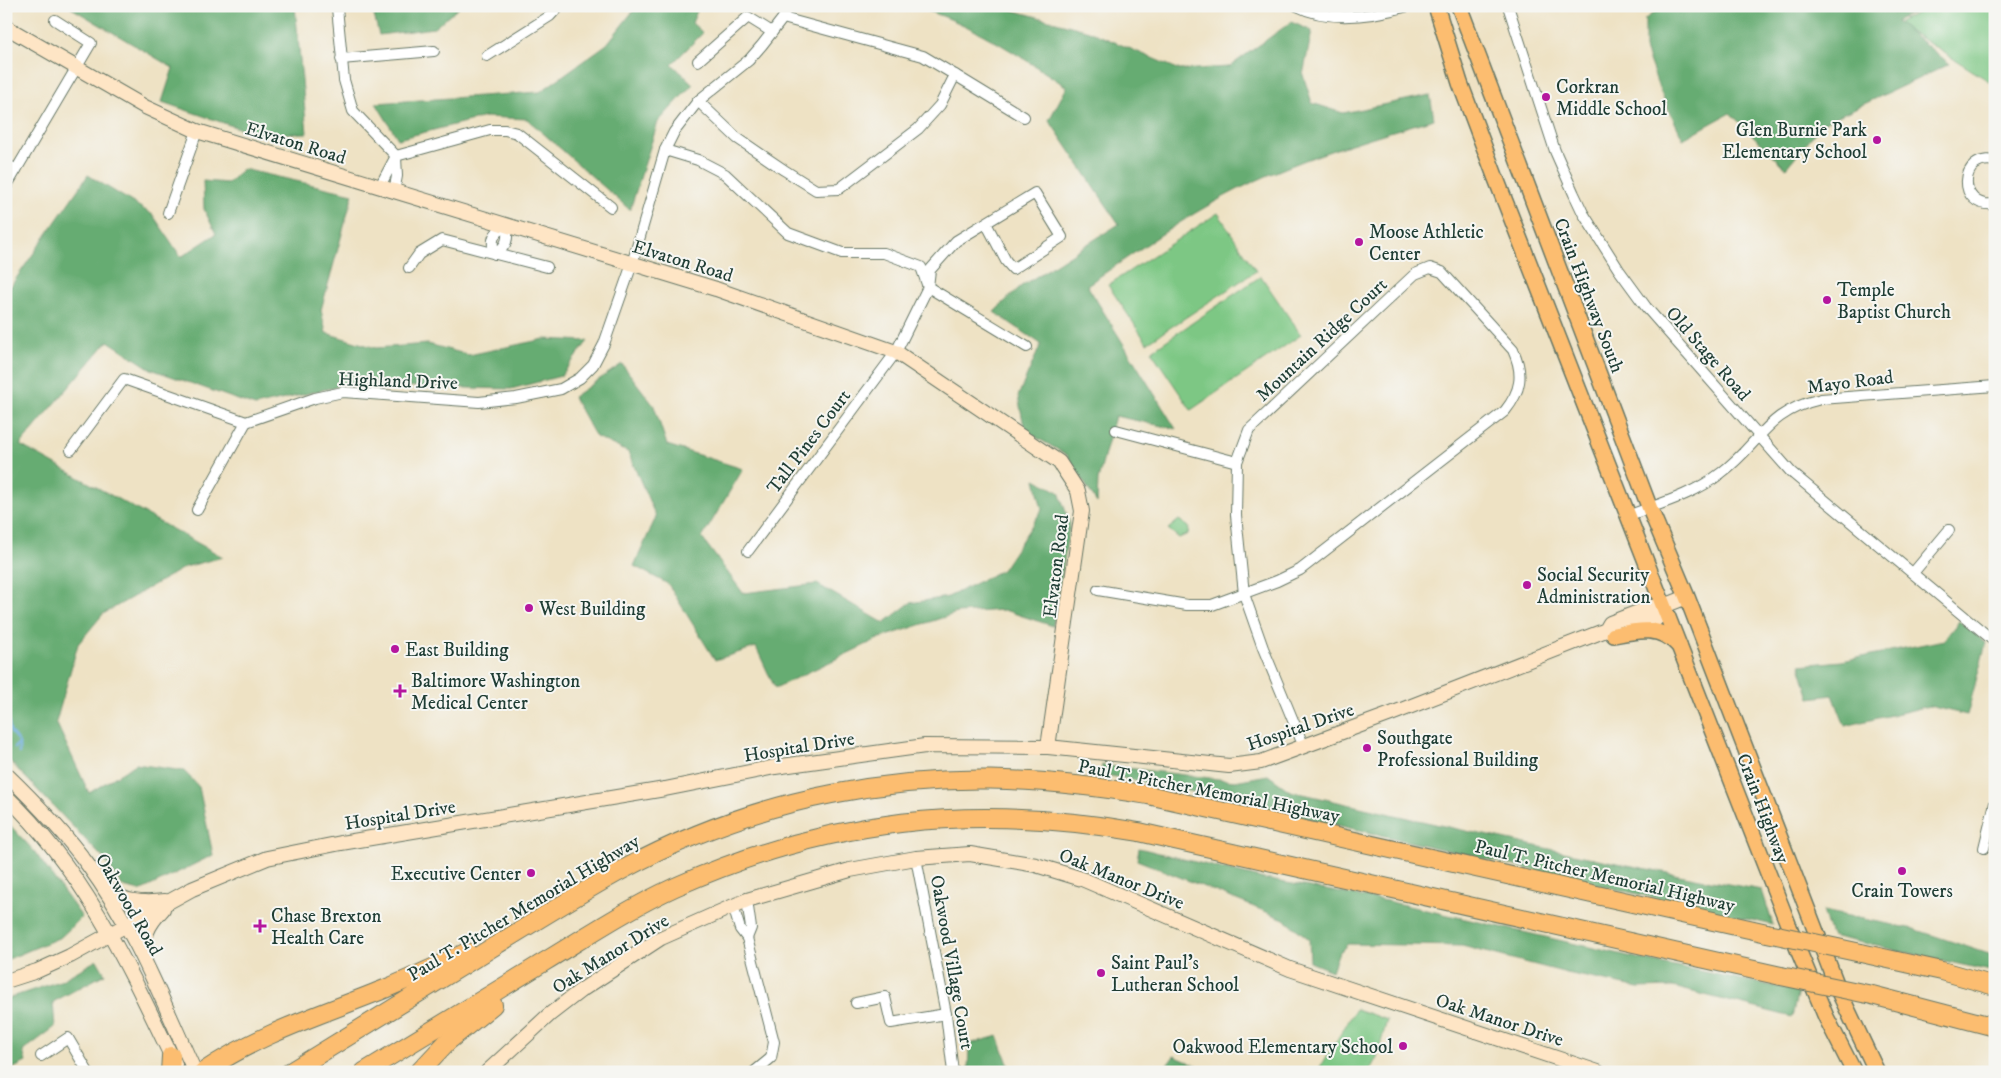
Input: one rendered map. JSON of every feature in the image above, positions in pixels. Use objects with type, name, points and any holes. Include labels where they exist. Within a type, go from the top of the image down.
[{"type":"highway","name":"Paul T. Pitcher Memorial Highway","points":[[290,1072],[588,890],[657,853],[719,827],[778,808],[831,794],[886,785],[937,780],[1040,780],[1082,784],[1148,795],[1942,971],[1995,986]]},
{"type":"highway","points":[[364,1072],[640,904],[734,862],[790,844],[842,831],[947,817],[992,817],[1084,823],[1148,835],[1872,995],[1995,1027]]},
{"type":"highway","points":[[419,1072],[454,1036],[511,992],[643,908],[734,862]]},
{"type":"highway","points":[[203,1072],[237,1049],[441,964],[588,890]]},
{"type":"main road","points":[[1436,6],[1460,83],[1627,516]]},
{"type":"main road","name":"Crain Highway South","points":[[1459,6],[1650,509],[1687,597]]},
{"type":"main road","name":"Crain Highway","points":[[1627,516],[1799,952],[1826,1017],[1854,1072]]},
{"type":"main road","name":"Crain Highway","points":[[1687,597],[1840,994],[1878,1072]]},
{"type":"main road","points":[[1610,632],[1653,630],[1673,640],[1680,648]]},
{"type":"street","points":[[487,56],[550,16],[559,6]]},
{"type":"street","name":"Highland Drive","points":[[246,422],[315,398],[343,392],[479,402],[516,398],[561,389],[580,378],[593,365],[604,344],[632,264],[665,150],[678,126],[698,101],[749,60],[783,18],[787,6]]},
{"type":"street","points":[[1297,6],[1329,15],[1351,17],[1408,6]]},
{"type":"street","name":"Old Stage Road","points":[[1508,6],[1555,151],[1583,213],[1619,270],[1646,307],[1757,436],[1804,485],[1995,642]]},
{"type":"street","points":[[337,8],[345,87],[353,111],[396,156],[397,176],[394,192]]},
{"type":"street","points":[[698,61],[748,16],[772,32]]},
{"type":"street","points":[[783,18],[923,56],[1024,117]]},
{"type":"street","points":[[6,187],[91,43],[55,20]]},
{"type":"street","name":"Elvaton Road","points":[[6,27],[145,107],[197,131],[379,188],[716,289],[896,352],[1059,462],[1078,491],[1082,511],[1048,747]]},
{"type":"street","points":[[341,59],[434,51]]},
{"type":"street","points":[[698,101],[736,138],[816,190],[839,189],[918,130],[940,105],[955,75]]},
{"type":"street","points":[[379,188],[396,156],[490,130],[505,130],[517,133],[611,207]]},
{"type":"street","points":[[168,213],[197,131]]},
{"type":"street","points":[[665,150],[698,160],[725,174],[788,233],[842,253],[884,253],[921,267],[928,287],[1027,347]]},
{"type":"street","points":[[1995,160],[1986,160],[1975,164],[1968,173],[1966,184],[1970,195],[1978,202],[1995,204]]},
{"type":"street","points":[[6,164],[16,170]]},
{"type":"street","name":"Tall Pines Court","points":[[748,551],[896,352],[928,287],[930,270],[956,241],[1035,193],[1062,237],[1014,268],[1006,261],[986,223]]},
{"type":"street","points":[[495,254],[491,243],[495,232],[506,226]]},
{"type":"street","points":[[409,268],[419,254],[442,240],[547,267]]},
{"type":"street","name":"Mountain Ridge Court","points":[[1098,590],[1187,605],[1212,605],[1244,594],[1300,570],[1505,411],[1515,399],[1520,365],[1513,350],[1442,272],[1430,268],[1415,274],[1249,430],[1237,462],[1236,515],[1244,594],[1263,648],[1304,747]]},
{"type":"street","points":[[71,450],[124,379],[246,422],[196,510]]},
{"type":"street","name":"Mayo Road","points":[[1627,516],[1674,500],[1720,474],[1743,456],[1757,436],[1775,419],[1806,402],[1820,399],[1995,386]]},
{"type":"street","points":[[1116,430],[1237,462]]},
{"type":"street","points":[[1913,573],[1949,530]]},
{"type":"street","name":"Hospital Drive","points":[[6,981],[37,971],[111,934],[173,899],[267,858],[341,843],[665,789],[775,767],[925,746],[1048,747],[1229,766],[1261,762],[1610,632],[1610,623],[1651,607],[1664,606],[1687,597]]},
{"type":"street","name":"Oakwood Road","points":[[6,774],[64,836],[102,887],[146,967],[195,1072]]},
{"type":"street","name":"Oakwood Road","points":[[6,796],[51,845],[76,877],[111,934],[173,1067]]},
{"type":"street","points":[[1984,848],[1995,803]]},
{"type":"street","points":[[51,845],[64,836]]},
{"type":"street","name":"Oak Manor Drive","points":[[487,1072],[549,1014],[588,985],[661,938],[747,900],[850,870],[916,858],[970,854],[1036,865],[1082,879],[1290,969],[1598,1072]]},
{"type":"street","name":"Oakwood Village Court","points":[[916,858],[946,1014],[953,1072]]},
{"type":"street","points":[[102,887],[115,896],[134,903],[173,899]]},
{"type":"street","points":[[146,967],[144,938],[148,928],[173,899]]},
{"type":"street","points":[[747,900],[751,928],[748,938]]},
{"type":"street","points":[[733,906],[740,929],[748,938],[774,1042],[771,1058],[754,1072]]},
{"type":"street","points":[[856,1003],[885,997],[891,1023],[946,1014]]},
{"type":"street","points":[[42,1056],[68,1038],[88,1072]]},
{"type":"green space","points":[[68,6],[295,6],[307,133],[256,134],[162,102],[173,68]]},
{"type":"green space","points":[[367,6],[461,6],[434,28],[379,35],[373,11]]},
{"type":"green space","points":[[637,6],[699,6],[692,23],[703,33],[672,64],[693,84],[658,122],[630,210],[527,119],[485,117],[398,139],[376,103],[540,92],[607,44]]},
{"type":"green space","points":[[911,6],[1011,6],[1012,10],[1089,31],[1180,70],[1229,67],[1291,22],[1312,31],[1303,75],[1312,103],[1343,113],[1430,95],[1434,119],[1320,155],[1264,177],[1179,223],[1087,285],[1176,429],[1115,416],[1098,480],[1097,503],[1067,455],[1025,431],[1018,396],[1041,344],[994,312],[1020,287],[1119,224],[1049,120],[1067,87],[993,40],[953,20]]},
{"type":"green space","points":[[1664,6],[1927,6],[1896,21],[1950,64],[1823,123],[1786,168],[1730,113],[1683,139],[1661,93],[1645,49],[1645,19]]},
{"type":"green space","points":[[1931,6],[1995,6],[1995,85],[1897,23]]},
{"type":"green space","points":[[243,169],[353,194],[321,310],[326,333],[376,348],[428,344],[469,355],[544,339],[588,341],[561,376],[511,389],[343,385],[255,406],[151,369],[108,341],[20,445],[223,557],[185,567],[103,614],[78,644],[56,722],[89,793],[136,764],[184,771],[199,787],[213,855],[140,891],[123,887],[103,858],[6,757],[6,293],[88,175],[153,215],[181,257],[216,234],[204,209],[203,181],[228,183]]},
{"type":"green space","points":[[1218,213],[1256,271],[1147,343],[1108,285]]},
{"type":"green space","points":[[1261,276],[1301,335],[1191,410],[1151,351]]},
{"type":"green space","points":[[622,364],[654,406],[667,445],[743,469],[702,538],[743,593],[817,584],[884,623],[910,603],[948,597],[1002,570],[1042,510],[1035,479],[1059,492],[1070,524],[1053,626],[1004,610],[957,613],[880,638],[775,688],[756,647],[715,660],[668,584],[634,566],[656,517],[628,452],[596,437],[573,397]]},
{"type":"green space","points":[[1179,520],[1189,527],[1188,534],[1179,538],[1168,529]]},
{"type":"green space","points":[[1959,621],[1986,643],[1967,715],[1929,706],[1845,726],[1833,695],[1810,698],[1800,665],[1842,661],[1944,640]]},
{"type":"green space","points":[[1102,765],[1235,781],[1268,775],[1290,791],[1584,856],[1762,890],[1773,925],[1184,790],[1101,774]]},
{"type":"green space","points":[[6,821],[34,851],[82,917],[61,937],[6,960]]},
{"type":"green space","points":[[1139,848],[1264,879],[1382,900],[1655,962],[1798,991],[1792,1017],[1673,987],[1639,988],[1567,973],[1462,946],[1348,944],[1338,954],[1332,971],[1310,962],[1309,939],[1284,919],[1137,860]]},
{"type":"green space","points":[[1823,911],[1914,929],[1995,956],[1995,972],[1831,936]]},
{"type":"green space","points":[[97,960],[105,974],[53,1002],[55,1027],[23,1051],[26,1062],[6,1072],[6,999],[60,981]]},
{"type":"green space","points":[[1356,1009],[1387,1020],[1377,1057],[1369,1072],[1317,1072]]},
{"type":"green space","points":[[998,1036],[1011,1072],[968,1072],[969,1044]]},
{"type":"green space","points":[[1174,1056],[1211,1072],[1162,1072]]},
{"type":"waterway","points":[[6,547],[8,552],[6,593]]},
{"type":"waterway","points":[[6,665],[10,731],[19,743],[14,748]]},
{"type":"waterway","points":[[19,743],[19,753]]},
{"type":"place","name":"Corkran Middle School","points":[[1546,97]]},
{"type":"place","name":"Glen Burnie Park Elementary School","points":[[1877,140]]},
{"type":"place","name":"Moose Athletic Center","points":[[1359,242]]},
{"type":"place","name":"Temple Baptist Church","points":[[1827,300]]},
{"type":"place","name":"Social Security Administration","points":[[1527,585]]},
{"type":"place","name":"West Building","points":[[529,608]]},
{"type":"place","name":"East Building","points":[[395,649]]},
{"type":"place","name":"Baltimore Washington Medical Center","points":[[400,691]]},
{"type":"place","name":"Southgate Professional Building","points":[[1367,748]]},
{"type":"place","name":"Crain Towers","points":[[1902,871]]},
{"type":"place","name":"Executive Center","points":[[531,873]]},
{"type":"place","name":"Chase Brexton Health Care","points":[[260,926]]},
{"type":"place","name":"Saint Paul's Lutheran School","points":[[1101,973]]},
{"type":"place","name":"Oakwood Elementary School","points":[[1403,1046]]}]
